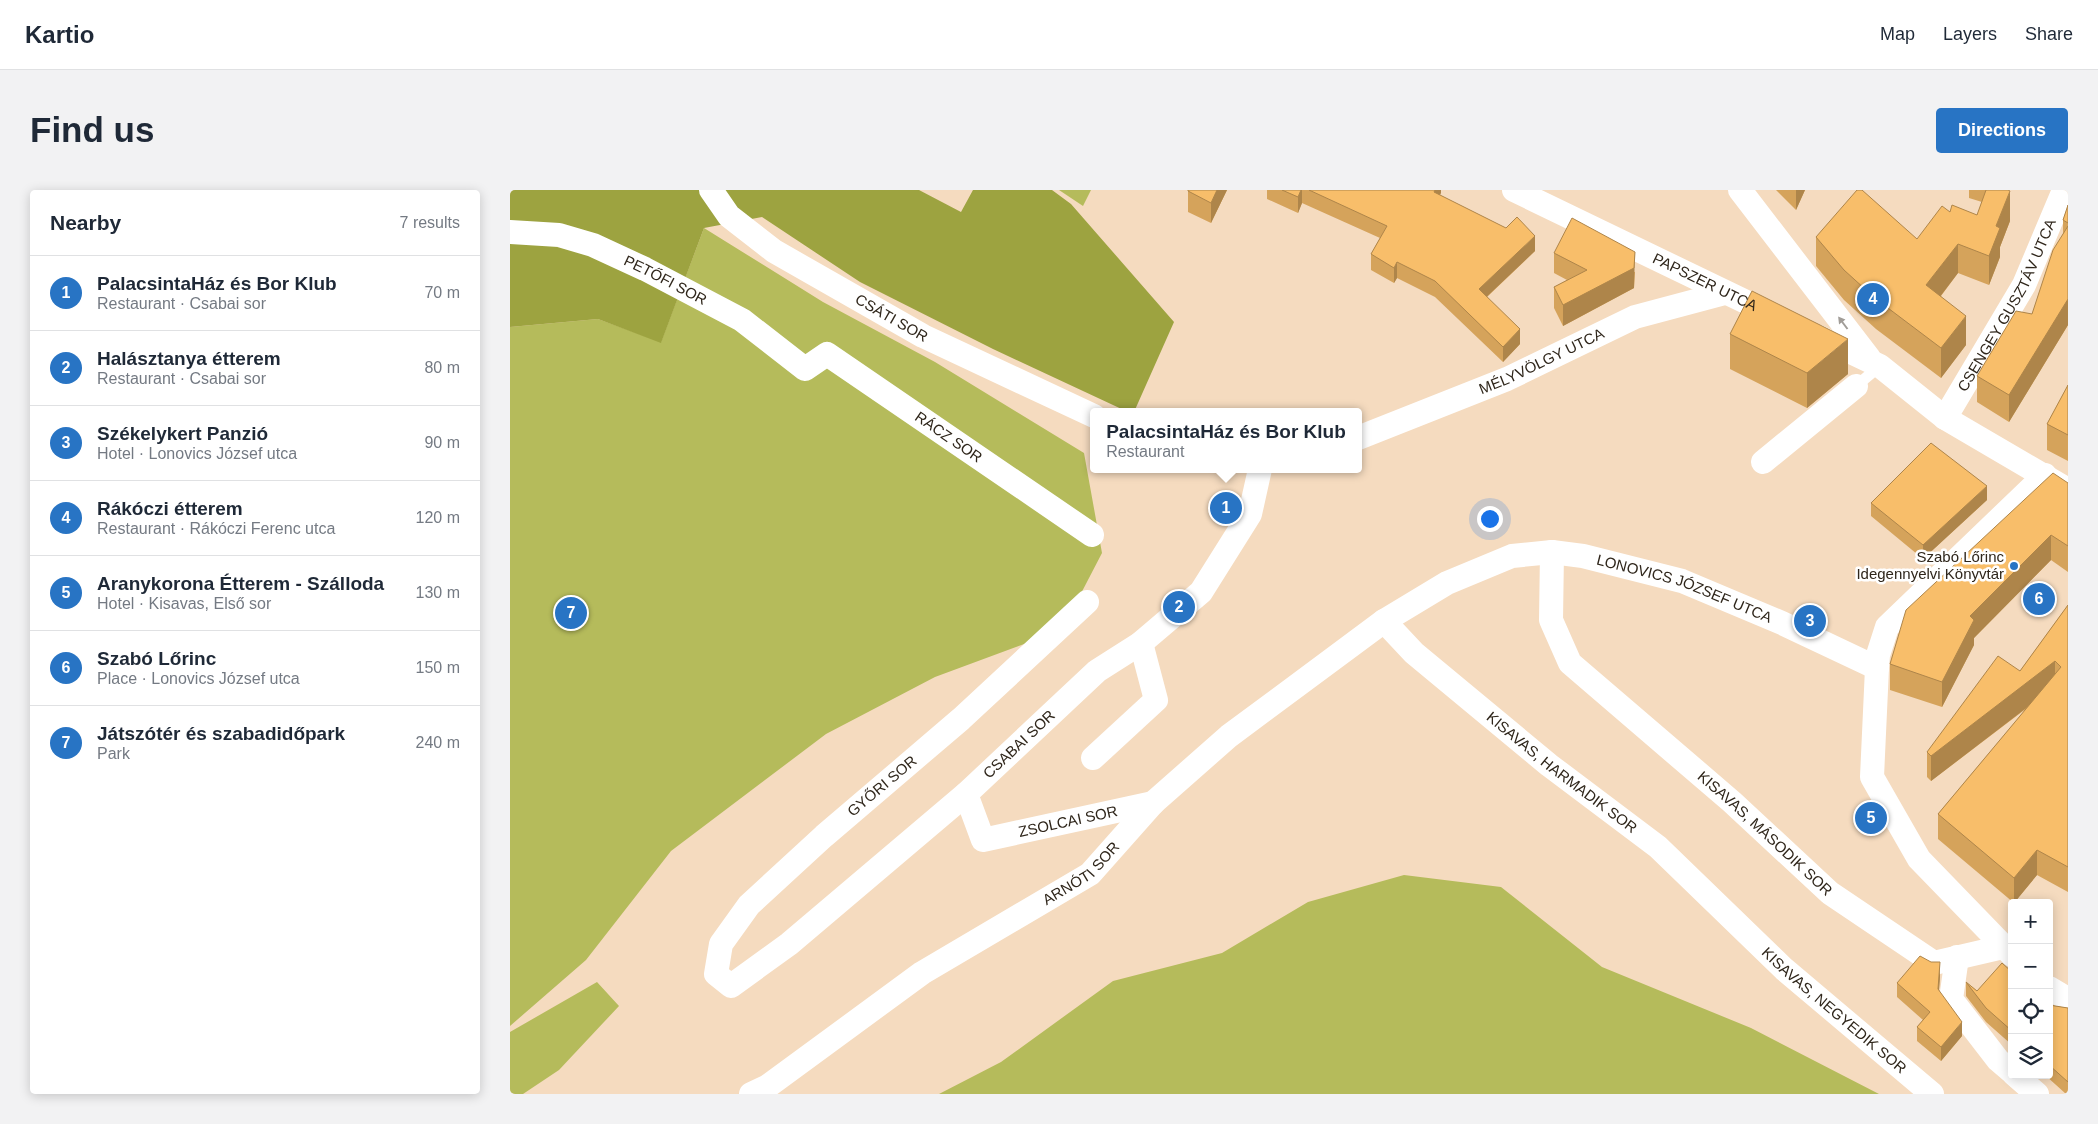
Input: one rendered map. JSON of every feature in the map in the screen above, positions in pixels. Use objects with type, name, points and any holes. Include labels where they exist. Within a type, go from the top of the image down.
[{"type":"street","name":"CSÁTI SOR","points":[[711,190],[729,216],[774,251],[923,336],[1090,414]]},
{"type":"street","name":"PAPSZER UTCA","points":[[1514,190],[1876,364],[1945,418],[2068,490]]},
{"type":"street","points":[[1740,190],[1876,364]]},
{"type":"street","name":"CSENGEY GUSZTÁV UTCA","points":[[1945,418],[2024,285],[2064,190]]},
{"type":"street","name":"PETŐFI SOR","points":[[510,232],[559,235],[593,245],[645,269],[742,320],[805,369]]},
{"type":"street","name":"MÉLYVÖLGY UTCA","points":[[1362,436],[1507,379],[1635,317],[1725,293]]},
{"type":"street","name":"RÁCZ SOR","points":[[805,369],[827,354],[1092,535]]},
{"type":"street","points":[[1763,462],[1856,386]]},
{"type":"street","name":"CSABAI SOR","points":[[731,986],[789,944],[966,794],[1097,671],[1141,643],[1201,592],[1250,514],[1259,473]]},
{"type":"street","points":[[2008,951],[1919,859],[1872,777],[1878,655],[1887,627],[2045,475]]},
{"type":"street","name":"LONOVICS JÓZSEF UTCA","points":[[1384,621],[1447,583],[1512,556],[1552,552],[1582,556],[1682,582],[1782,623],[1877,668]]},
{"type":"street","name":"KISAVAS, MÁSODIK SOR","points":[[1552,552],[1551,620],[1570,663],[1732,802],[1830,893],[1934,962],[2008,951]]},
{"type":"street","name":"GYŐRI SOR","points":[[731,986],[716,974],[721,944],[749,905],[824,836],[961,719],[1087,602]]},
{"type":"street","name":"ARNÓTI SOR","points":[[752,1094],[768,1086],[922,973],[1090,874],[1153,803],[1229,736],[1384,621]]},
{"type":"street","name":"KISAVAS, HARMADIK SOR","points":[[1384,621],[1414,653],[1534,753],[1658,847],[1739,925]]},
{"type":"street","points":[[1093,758],[1156,700],[1141,643]]},
{"type":"street","name":"ZSOLCAI SOR","points":[[966,794],[983,840],[1153,803]]},
{"type":"street","name":"KISAVAS, NEGYEDIK SOR","points":[[1739,925],[1784,969],[1932,1094]]},
{"type":"street","points":[[1957,958],[1951,999],[1998,1060],[2008,1069]]},
{"type":"street","points":[[2051,989],[2068,1000]]},
{"type":"street","points":[[2020,1079],[2037,1094]]},
{"type":"lane","points":[[1856,386],[1876,364]]},
{"type":"green space","points":[[510,190],[919,190],[961,212],[973,190],[1052,190],[1071,204],[1174,322],[1136,408],[1119,408],[993,349],[860,282],[762,217],[704,228],[661,343],[598,319],[510,327]]},
{"type":"green space","points":[[1059,190],[1091,190],[1083,206]]},
{"type":"green space","points":[[704,228],[823,302],[935,362],[1084,453],[1102,553],[1062,630],[935,677],[826,734],[671,851],[586,960],[510,1026],[510,327],[598,319],[661,342]]},
{"type":"green space","points":[[1404,875],[1501,887],[1602,967],[1751,1028],[1879,1094],[939,1094],[1001,1062],[1113,981],[1222,953],[1308,902]]},
{"type":"green space","points":[[597,982],[619,1006],[559,1070],[523,1094],[510,1094],[510,1032]]},
{"type":"building","points":[[1188,190],[1217,190],[1211,203]]},
{"type":"building","points":[[1282,190],[1301,190],[1298,197]]},
{"type":"building","points":[[1309,190],[1435,190],[1434,192],[1506,228],[1517,217],[1535,236],[1479,289],[1520,329],[1503,347],[1435,281],[1397,262],[1394,268],[1371,254],[1387,226]]},
{"type":"building","points":[[1857,190],[1862,190],[1917,239],[1942,206],[1950,212],[1952,205],[1977,215],[1986,190],[2010,191],[1996,226],[2000,228],[1989,256],[1958,244],[1926,285],[1966,316],[1941,348],[1876,299],[1844,270],[1816,237]]},
{"type":"building","points":[[2068,205],[2068,223],[2063,220]]},
{"type":"building","points":[[1572,218],[1635,252],[1634,268],[1563,305],[1554,287],[1587,270],[1554,253]]},
{"type":"building","points":[[2068,226],[2068,299],[2009,395],[1977,376],[2016,311],[2032,314],[2053,250]]},
{"type":"building","points":[[1752,291],[1848,339],[1807,373],[1730,334]]},
{"type":"building","points":[[2068,385],[2068,435],[2047,424]]},
{"type":"building","points":[[1931,443],[1987,486],[1923,545],[1871,503]]},
{"type":"building","points":[[2053,473],[2068,483],[2068,546],[2051,535],[1970,616],[1974,620],[1942,682],[1890,664],[1906,610]]},
{"type":"building","points":[[2068,605],[2068,867],[2037,850],[2014,878],[1938,814],[2061,667],[2055,661],[1931,756],[1927,752],[1998,656],[2020,671]]},
{"type":"building","points":[[1920,956],[1931,962],[1940,962],[1938,989],[1962,1022],[1941,1047],[1917,1027],[1930,1012],[1897,983]]},
{"type":"building","points":[[2002,963],[2008,968],[2008,1027],[1986,1008],[1966,982],[1977,991]]},
{"type":"building","points":[[2053,1006],[2068,1008],[2068,1082],[2053,1069]]},
{"type":"place","name":"Rákóczi étterem","points":[[1873,299]]},
{"type":"place","name":"PalacsintaHáz és Bor Klub","points":[[1226,508]]},
{"type":"place","name":"Szabó Lőrinc Idegennyelvi Könyvtár","points":[[2014,566]]},
{"type":"place","name":"Szabó Lőrinc","points":[[2039,599]]},
{"type":"place","name":"Halásztanya étterem","points":[[1179,607]]},
{"type":"place","name":"Játszótér és szabadidőpark","points":[[571,613]]},
{"type":"place","name":"Székelykert Panzió","points":[[1810,621]]},
{"type":"place","name":"Aranykorona Étterem - Szálloda","points":[[1871,818]]}]
